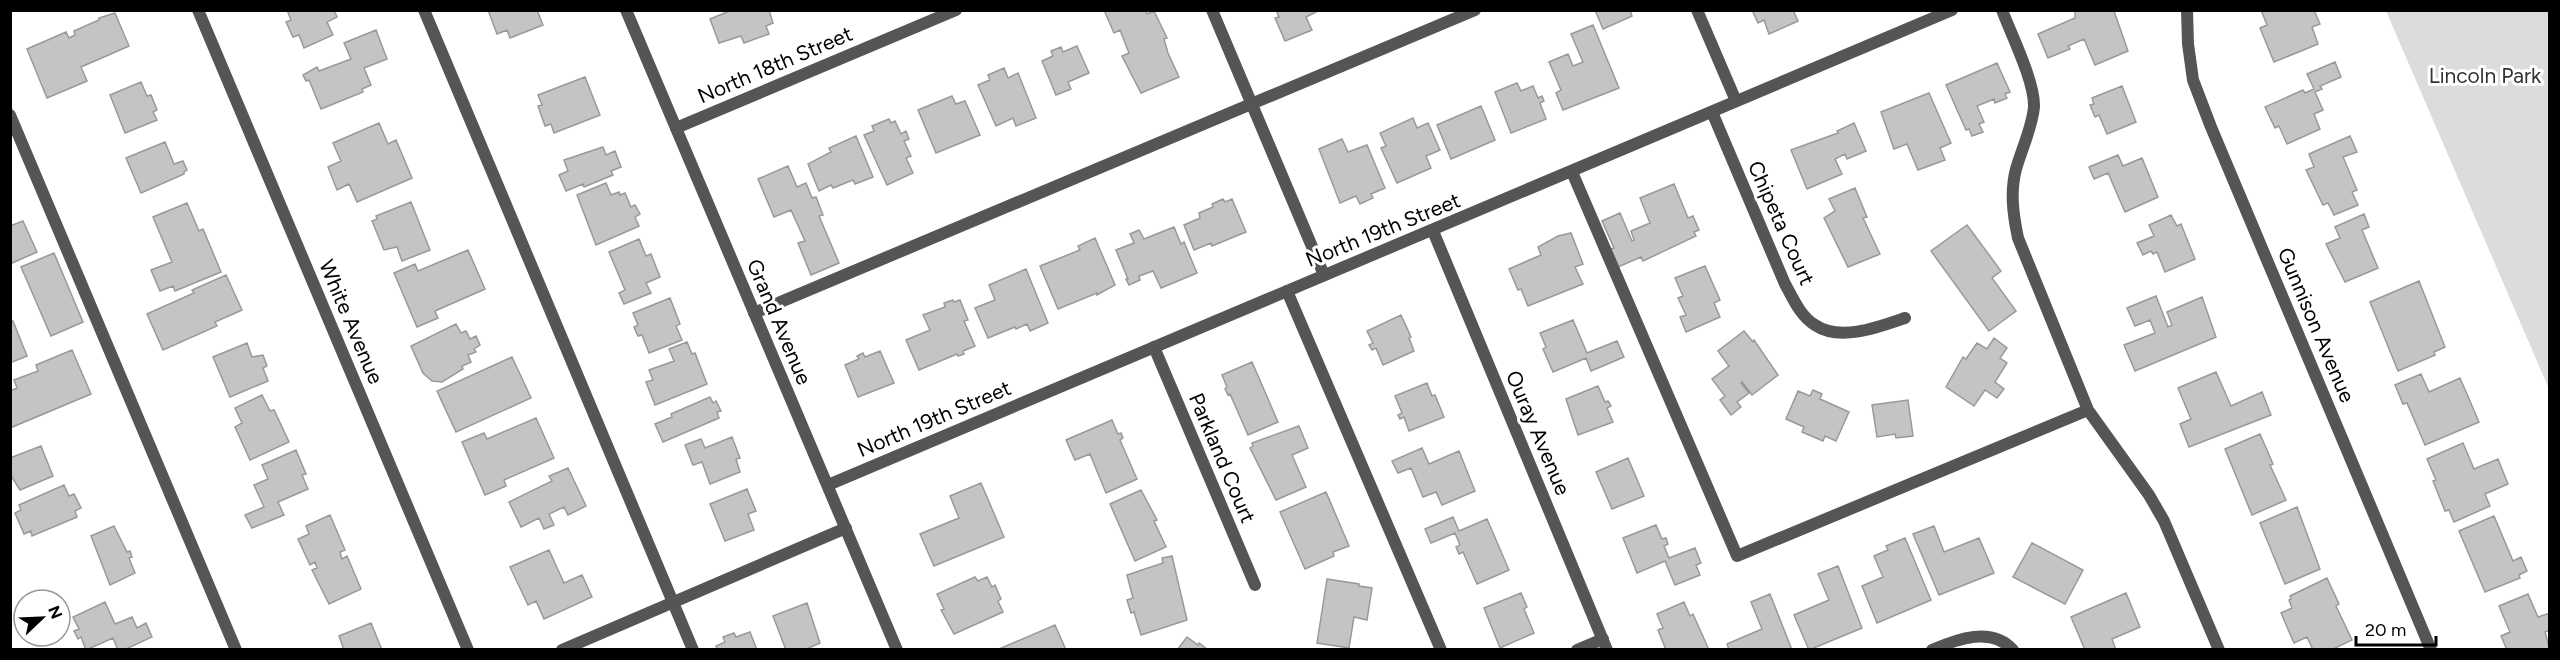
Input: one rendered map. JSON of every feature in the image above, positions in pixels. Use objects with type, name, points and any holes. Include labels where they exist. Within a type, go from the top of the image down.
[{"type":"street","name":"White Avenue","points":[[198,10],[468,650]]},
{"type":"street","points":[[424,10],[693,650]]},
{"type":"street","name":"Grand Avenue","points":[[626,10],[897,650]]},
{"type":"street","name":"North 18th Street","points":[[676,128],[956,10]]},
{"type":"street","points":[[1212,10],[1324,275]]},
{"type":"street","points":[[754,313],[1475,10]]},
{"type":"street","points":[[1697,10],[1736,101]]},
{"type":"street","name":"North 19th Street","points":[[828,485],[1952,10]]},
{"type":"street","points":[[2002,10],[2031,86],[2034,105],[2031,125],[2016,171],[2012,192],[2018,237],[2088,410],[2149,495],[2164,521],[2219,650]]},
{"type":"street","name":"Gunnison Avenue","points":[[2187,10],[2188,44],[2193,80],[2431,650]]},
{"type":"street","name":"Chipeta Court","points":[[1712,112],[1785,284],[1799,309],[1815,325],[1834,332],[1876,328],[1905,318]]},
{"type":"street","points":[[10,115],[236,650]]},
{"type":"street","points":[[1572,172],[1737,556],[2088,410]]},
{"type":"street","name":"Ouray Avenue","points":[[1433,231],[1605,644]]},
{"type":"street","points":[[1287,291],[1440,650]]},
{"type":"street","name":"Parkland Court","points":[[1154,347],[1255,585]]},
{"type":"street","points":[[562,650],[846,528]]},
{"type":"street","points":[[1932,650],[1956,639],[1975,636],[1994,638],[2013,650]]},
{"type":"street","points":[[1577,650],[1605,644]]},
{"type":"green space","name":"Lincoln Park","points":[[2386,11],[2549,11],[2549,389]]},
{"type":"building","points":[[287,10],[334,10],[337,17],[327,22],[333,35],[304,48],[299,35],[293,37],[286,22],[291,20]]},
{"type":"building","points":[[488,10],[537,10],[543,25],[510,38],[507,30],[497,34]]},
{"type":"building","points":[[732,10],[769,10],[773,23],[766,26],[769,34],[744,43],[741,36],[719,43],[710,19]]},
{"type":"building","points":[[1104,10],[1145,10],[1147,14],[1154,11],[1167,38],[1164,39],[1168,53],[1179,77],[1141,93],[1122,56],[1129,53],[1120,30],[1114,33]]},
{"type":"building","points":[[1276,10],[1318,11],[1306,17],[1312,30],[1285,41],[1275,18],[1279,17]]},
{"type":"building","points":[[1595,10],[1630,10],[1632,16],[1603,29]]},
{"type":"building","points":[[1752,10],[1793,10],[1798,21],[1769,34],[1764,20],[1758,23]]},
{"type":"building","points":[[2075,10],[2114,11],[2128,51],[2095,65],[2084,39],[2068,46],[2070,49],[2048,58],[2038,34],[2075,18]]},
{"type":"building","points":[[2261,10],[2314,10],[2320,24],[2312,27],[2318,44],[2274,62],[2260,28],[2267,25]]},
{"type":"building","points":[[115,13],[129,46],[81,67],[87,81],[47,98],[27,49],[66,32],[69,38],[75,35],[74,31],[99,18]]},
{"type":"building","points":[[1593,25],[1619,88],[1563,110],[1556,93],[1561,90],[1549,62],[1568,54],[1573,66],[1583,62],[1571,34]]},
{"type":"building","points":[[376,30],[387,59],[364,68],[371,85],[362,89],[363,92],[321,109],[309,80],[306,81],[303,75],[317,67],[319,71],[351,59],[344,43]]},
{"type":"building","points":[[1077,46],[1089,73],[1068,82],[1071,89],[1056,95],[1042,61],[1053,56],[1051,51],[1061,47],[1063,52]]},
{"type":"building","points":[[2335,62],[2341,77],[2320,86],[2322,89],[2315,92],[2323,110],[2314,114],[2320,129],[2287,144],[2279,126],[2275,128],[2265,107],[2303,90],[2305,93],[2314,89],[2307,74]]},
{"type":"building","points":[[1997,63],[2010,92],[2005,94],[2007,98],[1995,103],[1994,99],[1977,106],[1984,122],[1979,124],[1983,132],[1972,136],[1969,129],[1966,130],[1946,85]]},
{"type":"building","points":[[1004,68],[1008,78],[1018,73],[1036,118],[1016,126],[1013,118],[996,126],[978,85],[990,80],[988,75]]},
{"type":"building","points":[[585,77],[600,115],[554,133],[551,124],[545,126],[538,106],[542,105],[538,95]]},
{"type":"building","points":[[141,82],[147,96],[151,95],[157,110],[153,112],[157,120],[125,133],[110,95]]},
{"type":"building","points":[[1517,83],[1521,91],[1533,86],[1538,98],[1542,96],[1544,101],[1540,103],[1546,119],[1511,133],[1495,92]]},
{"type":"building","points":[[2122,86],[2136,122],[2107,134],[2099,115],[2095,117],[2090,105],[2094,104],[2092,98]]},
{"type":"building","points":[[1929,93],[1951,143],[1940,148],[1945,160],[1918,170],[1907,144],[1894,149],[1881,112]]},
{"type":"building","points":[[952,96],[956,104],[965,101],[980,135],[936,153],[918,110]]},
{"type":"building","points":[[1481,106],[1495,140],[1451,159],[1437,125]]},
{"type":"building","points":[[1413,118],[1417,128],[1428,123],[1440,150],[1426,156],[1431,168],[1397,183],[1381,148],[1386,146],[1380,133]]},
{"type":"building","points":[[889,119],[891,123],[895,121],[901,134],[906,131],[909,139],[904,141],[911,156],[906,158],[913,173],[887,185],[864,135],[874,131],[872,126]]},
{"type":"building","points":[[379,123],[388,144],[396,140],[412,178],[357,202],[349,184],[337,190],[328,167],[341,161],[333,143]]},
{"type":"building","points":[[1854,123],[1866,151],[1847,159],[1845,154],[1835,159],[1842,174],[1807,189],[1791,150],[1838,133],[1837,131]]},
{"type":"building","points":[[856,136],[873,177],[855,184],[853,180],[833,188],[831,185],[819,191],[808,164],[831,152],[829,148]]},
{"type":"building","points":[[2350,136],[2357,152],[2343,157],[2357,190],[2352,192],[2358,205],[2334,215],[2328,203],[2323,205],[2306,170],[2314,167],[2309,154]]},
{"type":"building","points":[[1342,139],[1348,152],[1367,145],[1385,188],[1371,194],[1373,198],[1360,204],[1356,196],[1340,203],[1319,149]]},
{"type":"building","points":[[165,142],[174,164],[183,161],[187,170],[184,174],[141,193],[126,158]]},
{"type":"building","points":[[603,147],[606,155],[615,151],[621,167],[611,171],[613,175],[584,187],[583,184],[566,191],[559,175],[568,171],[564,160]]},
{"type":"building","points":[[2118,155],[2123,166],[2142,158],[2158,197],[2125,212],[2108,173],[2094,179],[2089,167]]},
{"type":"building","points":[[788,166],[797,187],[806,183],[812,198],[816,197],[823,215],[819,216],[839,263],[811,275],[798,243],[805,241],[791,210],[774,217],[758,179]]},
{"type":"building","points":[[606,183],[611,195],[619,192],[620,195],[625,193],[631,207],[635,205],[640,214],[635,217],[639,226],[596,245],[577,195]]},
{"type":"building","points":[[1674,184],[1688,218],[1693,216],[1699,230],[1694,232],[1696,236],[1643,261],[1641,257],[1618,267],[1610,249],[1614,248],[1602,221],[1620,213],[1632,241],[1634,240],[1631,231],[1650,223],[1640,198]]},
{"type":"building","points":[[1855,188],[1867,217],[1863,218],[1880,254],[1848,267],[1824,218],[1835,211],[1829,199]]},
{"type":"building","points":[[1223,199],[1225,202],[1232,199],[1246,232],[1212,246],[1211,243],[1194,250],[1184,225],[1200,218],[1199,213],[1213,207],[1212,204]]},
{"type":"building","points":[[411,202],[430,250],[402,261],[397,247],[384,250],[372,221],[377,219],[376,216]]},
{"type":"building","points":[[187,203],[199,231],[203,229],[221,272],[175,291],[173,286],[160,291],[151,270],[172,262],[153,217]]},
{"type":"building","points":[[2364,214],[2369,227],[2362,230],[2378,268],[2345,282],[2326,244],[2340,238],[2335,227]]},
{"type":"building","points":[[2171,215],[2177,226],[2181,224],[2195,259],[2165,272],[2157,252],[2153,254],[2151,251],[2143,255],[2137,243],[2154,236],[2149,225]]},
{"type":"building","points":[[23,221],[37,252],[10,264],[10,226]]},
{"type":"building","points":[[1967,225],[2001,271],[1992,278],[2016,311],[1989,331],[1931,251]]},
{"type":"building","points":[[1174,227],[1181,244],[1184,242],[1197,273],[1161,288],[1153,271],[1139,276],[1140,280],[1129,285],[1116,250],[1134,243],[1130,234],[1139,230],[1144,239]]},
{"type":"building","points":[[1571,233],[1583,264],[1575,267],[1583,284],[1528,306],[1509,269],[1541,255],[1538,247],[1558,236]]},
{"type":"building","points":[[1095,238],[1115,285],[1097,295],[1097,293],[1058,309],[1040,266],[1080,250],[1078,246]]},
{"type":"building","points":[[639,239],[646,256],[651,254],[660,277],[646,283],[651,293],[624,304],[619,293],[625,290],[609,252]]},
{"type":"building","points":[[468,250],[485,289],[435,311],[438,318],[417,327],[394,273],[415,264],[418,271]]},
{"type":"building","points":[[54,253],[83,322],[51,336],[21,267]]},
{"type":"building","points":[[1705,266],[1720,300],[1714,303],[1720,317],[1686,332],[1680,317],[1686,315],[1678,298],[1683,296],[1675,278]]},
{"type":"building","points":[[1026,269],[1048,323],[1030,331],[1027,324],[1016,329],[1015,327],[988,338],[975,308],[995,300],[989,285]]},
{"type":"building","points":[[226,275],[242,310],[215,322],[217,326],[163,350],[147,314],[194,293],[192,290]]},
{"type":"building","points":[[2419,281],[2445,347],[2434,352],[2435,355],[2398,371],[2370,302]]},
{"type":"building","points":[[2156,296],[2168,327],[2172,325],[2167,312],[2202,297],[2216,337],[2135,371],[2124,345],[2155,333],[2150,320],[2135,326],[2127,308]]},
{"type":"building","points":[[670,298],[680,324],[676,326],[682,340],[649,353],[642,335],[638,336],[634,327],[638,325],[633,313]]},
{"type":"building","points":[[953,300],[954,302],[960,300],[968,320],[964,321],[975,346],[963,351],[964,354],[958,356],[957,354],[919,370],[906,340],[930,330],[923,315],[945,307],[944,303]]},
{"type":"building","points":[[1401,315],[1411,337],[1409,338],[1414,351],[1383,365],[1376,348],[1372,350],[1369,345],[1373,343],[1367,331]]},
{"type":"building","points":[[1573,320],[1587,353],[1617,341],[1624,357],[1591,371],[1586,358],[1553,372],[1543,349],[1546,347],[1540,333]]},
{"type":"building","points":[[13,321],[27,356],[10,363],[10,322]]},
{"type":"building","points":[[456,324],[461,333],[466,331],[470,339],[476,336],[480,345],[474,349],[476,352],[468,355],[471,362],[462,366],[463,369],[442,382],[432,381],[423,373],[411,346]]},
{"type":"building","points":[[1744,331],[1753,342],[1754,340],[1778,375],[1752,395],[1742,382],[1749,393],[1737,402],[1741,407],[1731,415],[1720,400],[1725,396],[1712,379],[1729,366],[1718,351]]},
{"type":"building","points":[[1994,338],[2007,348],[2000,358],[2007,363],[1995,382],[2004,389],[1997,398],[1985,390],[1974,406],[1946,387],[1963,357],[1966,359],[1977,343],[1987,349]]},
{"type":"building","points":[[687,342],[692,354],[695,353],[707,384],[655,405],[646,382],[653,380],[649,370],[674,361],[669,349]]},
{"type":"building","points":[[247,343],[252,357],[263,355],[267,366],[263,368],[268,381],[230,397],[213,357]]},
{"type":"building","points":[[72,350],[91,394],[10,428],[10,391],[17,388],[14,380],[38,371],[36,365]]},
{"type":"building","points":[[880,351],[894,383],[858,397],[845,365],[859,359],[857,356],[863,353],[865,357]]},
{"type":"building","points":[[512,357],[531,398],[456,432],[437,391]]},
{"type":"building","points":[[1252,362],[1278,422],[1248,435],[1230,394],[1228,395],[1225,389],[1227,387],[1222,375]]},
{"type":"building","points":[[2216,372],[2231,406],[2262,392],[2271,415],[2189,447],[2180,424],[2191,419],[2178,388]]},
{"type":"building","points":[[2421,374],[2429,392],[2460,378],[2479,422],[2425,445],[2407,403],[2403,404],[2395,385]]},
{"type":"building","points":[[1427,383],[1444,417],[1409,431],[1404,417],[1400,419],[1398,415],[1402,413],[1395,396]]},
{"type":"building","points":[[1598,386],[1605,402],[1608,401],[1611,406],[1607,408],[1613,422],[1578,435],[1566,399]]},
{"type":"building","points":[[1813,390],[1822,394],[1820,399],[1849,412],[1836,441],[1825,436],[1823,441],[1802,432],[1804,427],[1786,419],[1798,391],[1810,396]]},
{"type":"building","points":[[262,395],[270,411],[274,410],[289,442],[250,460],[235,427],[242,423],[235,408]]},
{"type":"building","points":[[710,397],[713,403],[716,401],[721,411],[717,412],[719,418],[663,442],[655,424],[672,417],[671,414]]},
{"type":"building","points":[[1908,400],[1913,436],[1896,438],[1895,434],[1877,437],[1872,405]]},
{"type":"building","points":[[536,418],[554,458],[504,480],[506,486],[485,495],[462,442],[484,433],[487,439]]},
{"type":"building","points":[[1112,420],[1118,434],[1121,433],[1123,438],[1120,440],[1137,479],[1106,493],[1090,454],[1075,460],[1066,440]]},
{"type":"building","points":[[1299,426],[1308,448],[1292,455],[1306,487],[1276,500],[1250,448],[1253,446],[1252,443]]},
{"type":"building","points":[[2260,434],[2273,464],[2270,465],[2286,500],[2252,515],[2225,449]]},
{"type":"building","points":[[732,437],[740,458],[736,459],[740,472],[710,484],[702,462],[693,465],[685,445],[701,439],[705,448]]},
{"type":"building","points":[[2463,443],[2474,469],[2498,459],[2508,484],[2485,494],[2490,506],[2454,522],[2449,510],[2445,511],[2427,459]]},
{"type":"building","points":[[41,446],[53,476],[20,490],[10,474],[10,458]]},
{"type":"building","points":[[1422,448],[1429,464],[1459,451],[1475,491],[1442,505],[1436,492],[1423,497],[1411,468],[1398,473],[1392,461]]},
{"type":"building","points":[[296,450],[306,474],[302,475],[308,489],[278,502],[284,515],[252,528],[245,515],[264,507],[254,485],[268,479],[262,465]]},
{"type":"building","points":[[1628,458],[1644,496],[1612,509],[1596,472]]},
{"type":"building","points":[[568,468],[586,506],[568,515],[564,507],[549,514],[554,525],[544,529],[539,518],[521,527],[509,502],[552,481],[549,476]]},
{"type":"building","points":[[981,483],[1004,537],[934,566],[920,534],[959,518],[950,496]]},
{"type":"building","points":[[64,485],[69,496],[74,494],[81,508],[75,511],[77,517],[32,536],[31,531],[24,534],[15,513],[21,510],[19,505]]},
{"type":"building","points":[[747,489],[756,511],[748,514],[754,530],[725,541],[710,504]]},
{"type":"building","points":[[1141,490],[1157,520],[1154,521],[1166,547],[1135,561],[1110,504]]},
{"type":"building","points":[[1326,492],[1349,546],[1333,552],[1334,556],[1305,569],[1280,512]]},
{"type":"building","points":[[2297,507],[2320,569],[2285,584],[2260,523]]},
{"type":"building","points":[[330,515],[345,550],[340,552],[342,559],[347,556],[361,589],[329,604],[312,570],[317,568],[315,562],[310,565],[298,539],[309,534],[306,526]]},
{"type":"building","points":[[2494,516],[2513,561],[2521,557],[2527,571],[2519,575],[2520,578],[2485,592],[2459,531]]},
{"type":"building","points":[[1453,517],[1459,531],[1487,519],[1509,570],[1477,584],[1463,552],[1459,554],[1456,547],[1460,545],[1455,533],[1431,543],[1425,529]]},
{"type":"building","points":[[1656,525],[1662,539],[1666,538],[1668,544],[1664,546],[1669,558],[1695,548],[1701,563],[1696,565],[1700,575],[1675,585],[1665,561],[1637,573],[1623,538]]},
{"type":"building","points":[[114,526],[127,552],[130,551],[132,557],[129,558],[135,573],[110,585],[91,536]]},
{"type":"building","points":[[1934,526],[1944,552],[1979,538],[1994,573],[1939,595],[1913,534]]},
{"type":"building","points":[[1905,538],[1931,600],[1877,623],[1862,586],[1883,577],[1874,556],[1888,550],[1886,546]]},
{"type":"building","points":[[2032,543],[2083,570],[2065,604],[2013,577]]},
{"type":"building","points":[[549,550],[564,583],[582,575],[592,597],[544,619],[536,601],[528,605],[510,567]]},
{"type":"building","points":[[1172,556],[1187,620],[1141,635],[1134,612],[1131,613],[1127,600],[1133,598],[1127,575],[1163,563],[1162,558]]},
{"type":"building","points":[[1838,566],[1862,628],[1809,650],[1794,615],[1829,600],[1818,574]]},
{"type":"building","points":[[975,577],[978,581],[987,577],[992,587],[995,585],[1003,612],[954,634],[941,610],[944,609],[937,594]]},
{"type":"building","points":[[2327,578],[2339,604],[2336,606],[2352,640],[2331,650],[2313,650],[2307,637],[2294,643],[2281,613],[2292,608],[2290,596]]},
{"type":"building","points":[[1327,579],[1372,588],[1367,620],[1354,617],[1349,648],[1317,643]]},
{"type":"building","points":[[1521,593],[1527,607],[1524,609],[1534,633],[1500,648],[1484,608]]},
{"type":"building","points":[[2126,593],[2140,627],[2112,639],[2116,650],[2085,650],[2071,617]]},
{"type":"building","points":[[1770,594],[1792,650],[1729,650],[1727,644],[1762,629],[1751,602]]},
{"type":"building","points":[[2528,594],[2538,617],[2550,613],[2550,630],[2545,632],[2550,650],[2507,650],[2501,636],[2510,632],[2499,606]]},
{"type":"building","points":[[105,602],[115,624],[132,617],[137,628],[146,623],[152,637],[124,650],[118,650],[113,638],[86,650],[81,637],[78,639],[74,631],[79,629],[73,617]]},
{"type":"building","points":[[1684,602],[1690,616],[1693,614],[1709,650],[1666,650],[1658,630],[1663,628],[1657,614]]},
{"type":"building","points":[[807,603],[820,643],[804,650],[786,650],[773,616]]},
{"type":"building","points":[[371,623],[382,650],[344,650],[339,636]]},
{"type":"building","points":[[1055,625],[1066,650],[999,650],[999,649]]},
{"type":"building","points":[[750,632],[757,650],[718,650],[716,646],[725,642],[723,637],[734,633],[736,637]]},
{"type":"building","points":[[1187,637],[1198,645],[1199,643],[1208,650],[1177,650]]}]
